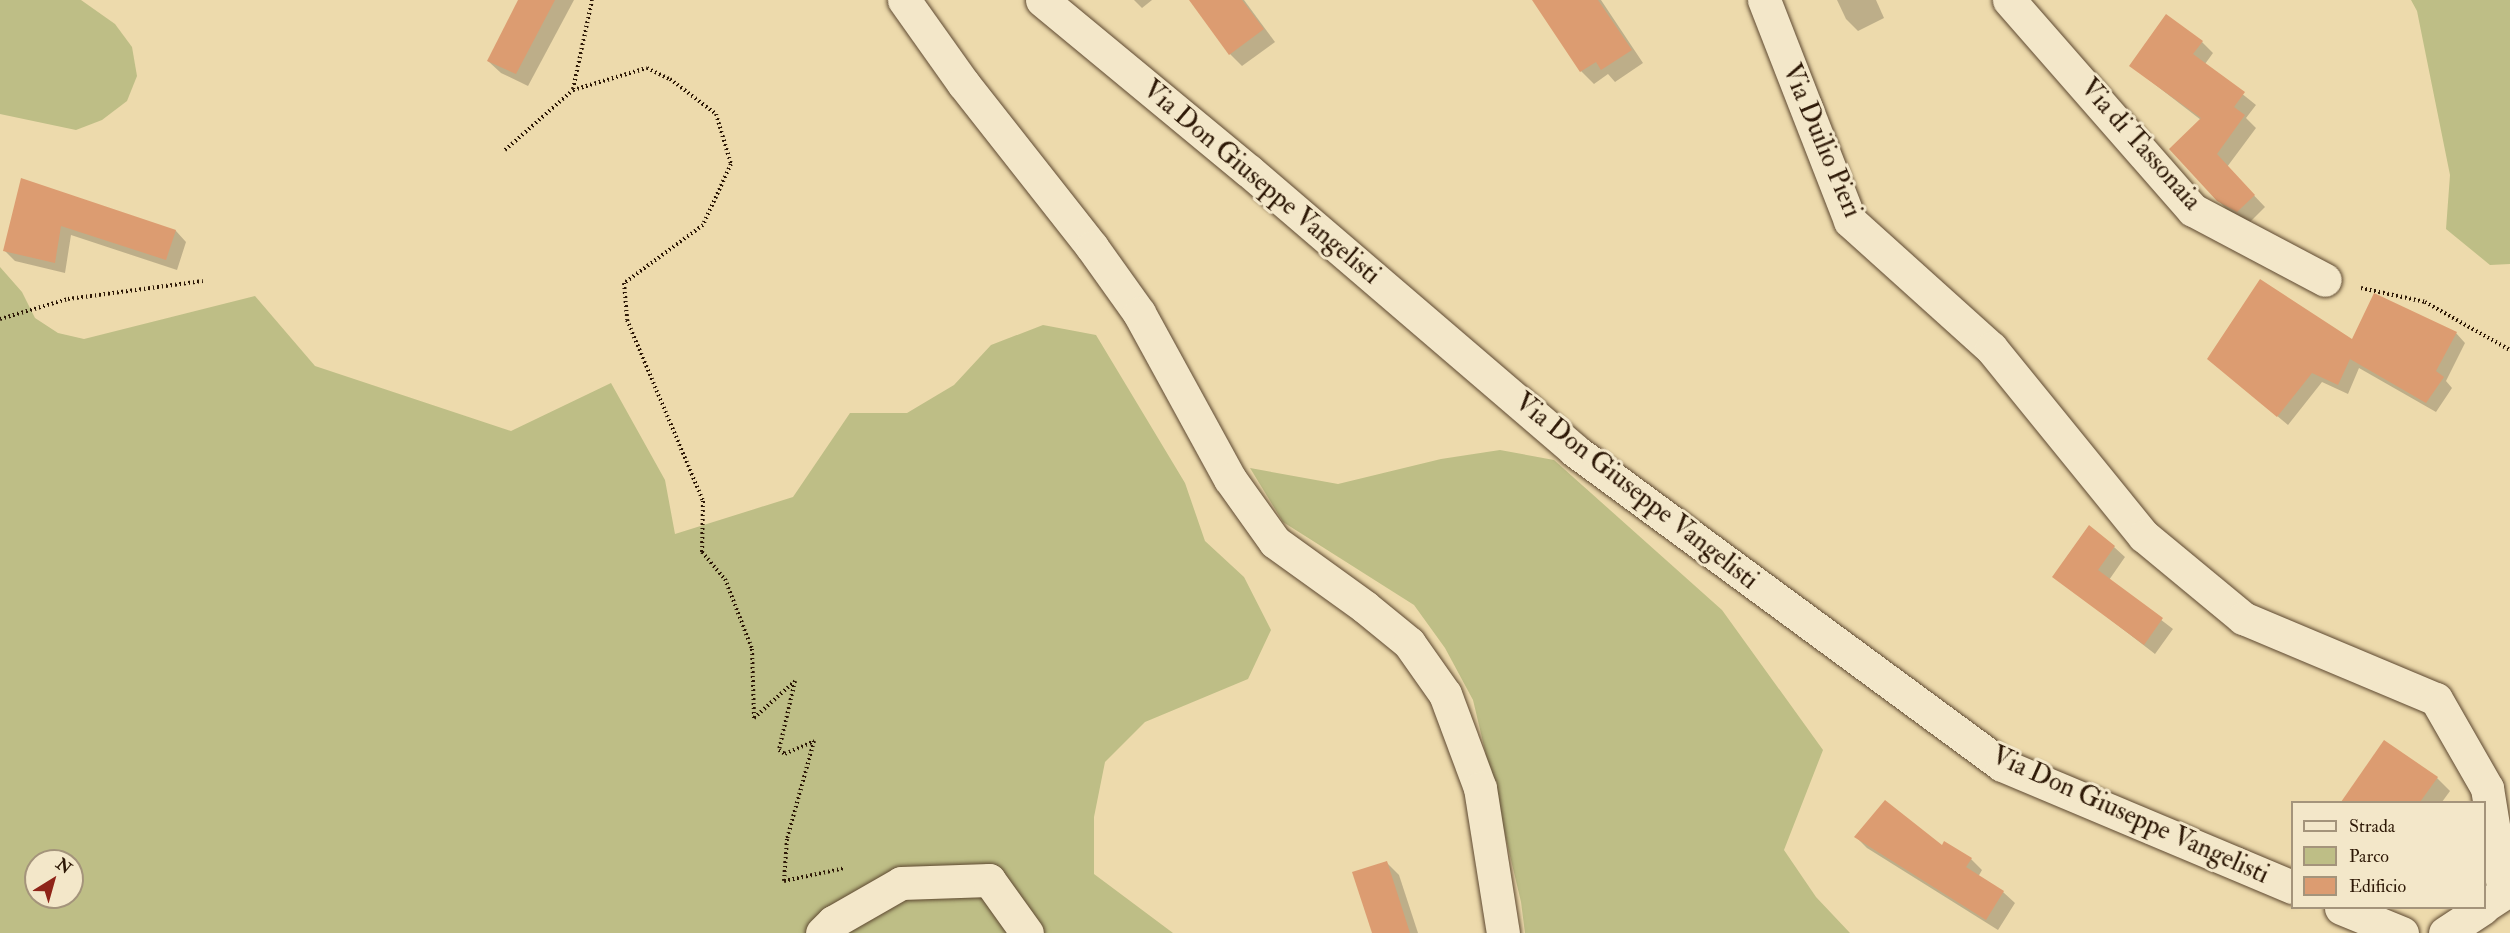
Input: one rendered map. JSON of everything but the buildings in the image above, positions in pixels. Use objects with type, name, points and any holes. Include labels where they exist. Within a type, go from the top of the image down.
[{"type":"street","points":[[904,0],[963,83],[1092,247],[1139,313],[1230,479],[1275,542],[1365,607],[1409,643],[1445,694],[1480,788],[1503,933]]},
{"type":"street","name":"Via Don Giuseppe Vangelisti","points":[[1042,0],[1248,171],[1574,450],[2002,765],[2291,887]]},
{"type":"street","name":"Via Duilio Pieri","points":[[1764,0],[1850,221],[1991,348],[2144,536],[2243,618],[2436,699],[2487,788],[2504,893],[2486,906]]},
{"type":"street","name":"Via di Tassonaia","points":[[2009,0],[2193,210],[2325,280]]},
{"type":"street","points":[[822,933],[833,922],[902,883],[989,880],[1027,933]]},
{"type":"street","points":[[2343,909],[2402,933]]},
{"type":"street","points":[[2445,933],[2481,909]]},
{"type":"path","points":[[573,90],[592,0]]},
{"type":"path","points":[[504,150],[573,90],[647,68],[670,79],[716,114],[731,165],[703,225],[624,283],[627,320],[703,501],[702,552],[725,579],[752,649],[754,718],[795,681],[779,750],[785,754],[814,741],[787,839],[784,881],[851,867]]},
{"type":"path","points":[[2325,280],[2425,302],[2510,350]]},
{"type":"path","points":[[0,319],[68,299],[203,281]]},
{"type":"green space","points":[[0,0],[81,0],[115,24],[132,47],[137,76],[127,101],[102,120],[76,130],[0,114]]},
{"type":"green space","points":[[2411,0],[2510,0],[2510,264],[2490,265],[2446,229],[2450,175],[2417,11]]},
{"type":"green space","points":[[0,267],[22,292],[35,318],[58,333],[84,339],[255,296],[315,366],[511,431],[611,383],[665,480],[675,534],[793,497],[850,413],[907,413],[954,385],[991,345],[1043,325],[1096,335],[1185,483],[1205,541],[1244,577],[1271,630],[1248,679],[1145,722],[1105,762],[1094,817],[1094,874],[1173,933],[0,933]]},
{"type":"green space","points":[[1500,450],[1554,460],[1722,610],[1823,750],[1784,850],[1816,897],[1850,933],[1525,933],[1521,902],[1473,700],[1445,648],[1414,605],[1283,522],[1250,468],[1338,484],[1441,459]]}]
